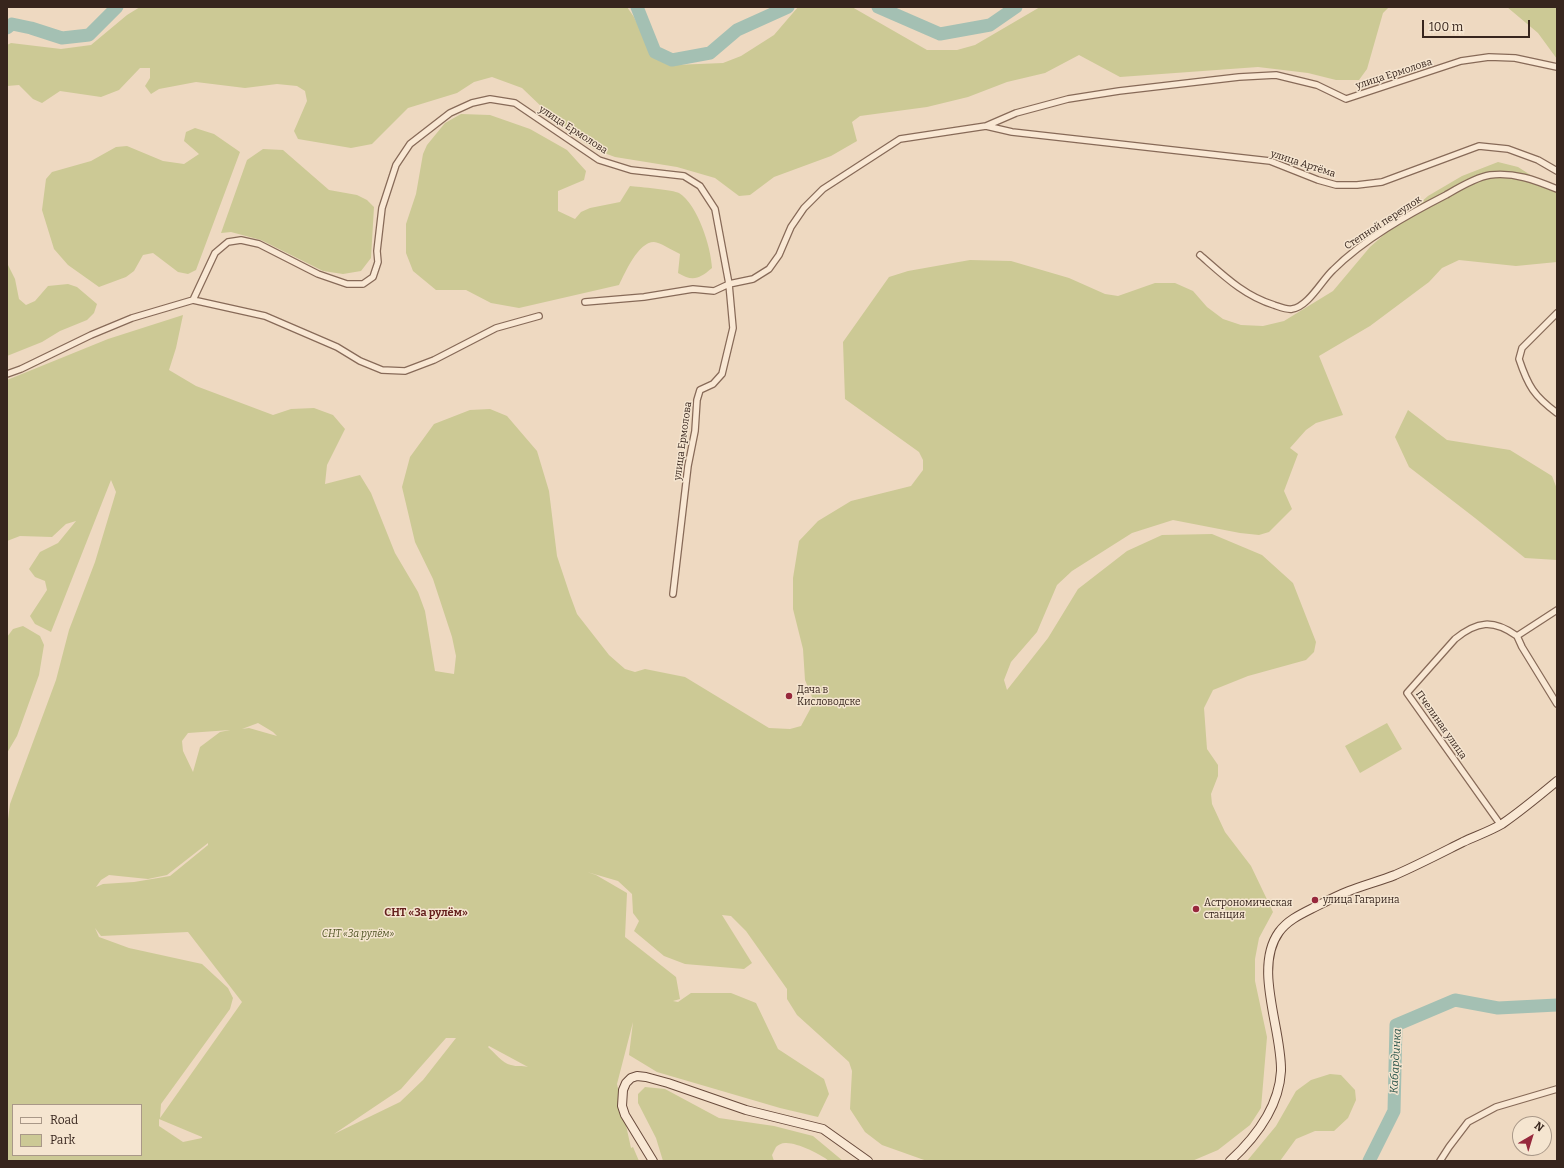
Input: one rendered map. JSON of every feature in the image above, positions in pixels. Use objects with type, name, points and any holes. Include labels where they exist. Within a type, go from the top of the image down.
[{"type":"street","name":"улица Ермолова","points":[[986,126],[1016,113],[1068,99],[1119,91],[1240,77],[1276,74],[1317,85],[1346,99],[1468,60],[1489,57],[1514,58],[1557,67]]},
{"type":"street","name":"улица Ермолова","points":[[193,300],[215,253],[228,242],[241,240],[259,244],[318,274],[347,284],[363,284],[373,277],[378,262],[377,251],[382,208],[396,165],[410,144],[450,112],[472,103],[490,99],[515,103],[599,160],[631,170],[684,176],[700,186],[715,209],[729,284],[733,328],[722,374],[713,384],[700,390],[697,400],[695,431],[688,466],[673,594]]},
{"type":"street","name":"улица Артёма","points":[[986,126],[1012,132],[1270,161],[1336,185],[1357,186],[1382,182],[1479,146],[1508,149],[1538,160],[1557,171]]},
{"type":"street","points":[[585,302],[644,297],[693,289],[714,291],[729,284],[753,279],[769,269],[779,255],[791,227],[809,203],[823,189],[900,140],[986,126]]},
{"type":"street","name":"Степной переулок","points":[[1200,255],[1233,284],[1259,300],[1293,309],[1304,303],[1331,271],[1349,254],[1412,214],[1464,185],[1488,175],[1510,174],[1537,181],[1557,189]]},
{"type":"street","points":[[7,374],[118,324],[193,300],[265,316],[382,370],[405,371],[434,360],[496,328],[538,316]]},
{"type":"street","points":[[1557,314],[1522,348],[1519,359],[1533,391],[1543,402],[1557,413]]},
{"type":"street","points":[[1557,610],[1517,636],[1522,647],[1557,704]]},
{"type":"street","name":"Пчелиная улица","points":[[1500,824],[1407,693],[1454,639],[1464,632],[1478,625],[1493,623],[1505,628],[1517,636]]},
{"type":"street","points":[[1230,1161],[1257,1133],[1272,1105],[1281,1072],[1268,970],[1269,955],[1273,942],[1280,931],[1289,922],[1317,906],[1349,891],[1395,875],[1500,824],[1557,781]]},
{"type":"street","points":[[653,1161],[645,1146],[634,1131],[622,1106],[622,1090],[631,1078],[637,1076],[668,1083],[746,1110],[822,1128],[868,1161]]},
{"type":"street","points":[[1440,1161],[1468,1122],[1496,1108],[1557,1089]]},
{"type":"green space","points":[[140,7],[627,7],[634,17],[650,51],[664,63],[674,65],[723,63],[741,56],[774,35],[798,7],[852,7],[927,50],[957,50],[975,45],[1040,7],[1389,7],[1383,13],[1367,69],[1359,80],[1336,80],[1308,73],[1258,67],[1120,77],[1079,55],[1045,73],[1007,82],[968,97],[927,107],[860,116],[852,122],[857,141],[831,156],[774,177],[750,195],[739,196],[715,178],[677,167],[615,157],[596,150],[567,131],[522,88],[492,77],[474,82],[457,93],[408,108],[372,144],[351,148],[298,139],[294,131],[307,101],[305,91],[297,86],[277,84],[245,88],[196,82],[159,89],[151,94],[145,86],[150,78],[150,68],[140,68],[119,90],[101,97],[60,91],[42,103],[33,99],[19,85],[7,86],[7,45],[11,43],[61,49],[91,45],[127,15]]},
{"type":"green space","points":[[1507,7],[1557,7],[1557,59],[1538,33]]},
{"type":"green space","points":[[461,114],[490,115],[530,129],[567,150],[586,171],[584,180],[558,191],[558,211],[575,219],[581,212],[590,208],[620,202],[630,186],[679,193],[686,199],[698,216],[709,249],[712,268],[696,278],[688,278],[683,276],[678,273],[680,254],[657,242],[654,242],[648,243],[637,252],[619,285],[519,308],[491,303],[466,290],[436,290],[413,271],[406,253],[406,224],[416,194],[423,154],[427,145],[445,123]]},
{"type":"green space","points":[[195,128],[214,134],[240,152],[196,270],[188,274],[178,272],[153,253],[143,255],[134,271],[126,277],[99,287],[68,265],[54,249],[42,210],[46,179],[52,172],[91,161],[116,147],[127,146],[163,161],[184,164],[199,154],[184,141],[186,132]]},
{"type":"green space","points":[[263,149],[283,150],[329,190],[357,195],[367,200],[374,207],[371,258],[361,271],[343,274],[323,271],[261,240],[231,232],[221,233],[247,160]]},
{"type":"green space","points":[[1498,162],[1518,167],[1557,192],[1557,262],[1516,266],[1459,260],[1442,268],[1429,282],[1370,326],[1319,356],[1343,415],[1316,423],[1306,430],[1290,448],[1298,454],[1284,491],[1292,509],[1269,532],[1259,535],[1240,533],[1173,520],[1132,533],[1072,571],[1057,585],[1037,632],[1011,662],[1004,680],[1007,690],[1048,638],[1078,589],[1127,551],[1162,535],[1212,534],[1262,555],[1293,583],[1316,642],[1314,652],[1306,660],[1248,676],[1213,690],[1204,708],[1207,749],[1218,765],[1218,776],[1211,794],[1212,804],[1225,832],[1251,866],[1273,912],[1259,938],[1255,959],[1255,981],[1267,1037],[1261,1108],[1250,1125],[1218,1150],[1192,1161],[927,1161],[882,1145],[865,1132],[850,1109],[852,1071],[849,1062],[797,1015],[787,999],[787,989],[746,931],[731,916],[722,915],[752,963],[744,969],[685,964],[664,956],[634,931],[639,921],[633,913],[632,894],[618,881],[587,872],[596,875],[627,893],[625,937],[676,977],[680,999],[673,1001],[678,1002],[691,993],[731,993],[756,1003],[778,1049],[824,1079],[829,1094],[818,1117],[780,1108],[657,1072],[629,1055],[633,1022],[617,1084],[631,1148],[633,1147],[639,1161],[7,1161],[7,827],[10,804],[56,680],[69,630],[95,562],[116,492],[111,480],[51,632],[35,624],[30,616],[47,590],[45,581],[35,577],[29,569],[40,552],[58,543],[76,521],[66,524],[52,537],[20,536],[7,541],[7,380],[108,339],[183,315],[176,348],[169,370],[196,386],[273,415],[291,409],[314,408],[333,415],[345,429],[327,465],[325,484],[360,475],[371,493],[395,553],[418,592],[425,611],[435,671],[454,674],[456,656],[452,637],[433,579],[415,542],[402,487],[410,457],[434,424],[470,410],[490,409],[507,416],[537,451],[549,491],[557,556],[570,595],[577,614],[609,655],[625,669],[635,672],[645,669],[685,677],[769,728],[790,729],[801,726],[814,702],[805,680],[803,649],[793,609],[793,578],[799,541],[818,521],[851,501],[911,486],[923,470],[923,460],[919,452],[845,399],[843,342],[889,277],[908,271],[970,260],[1011,261],[1069,278],[1105,294],[1118,296],[1155,283],[1175,283],[1193,291],[1207,307],[1223,319],[1241,325],[1263,326],[1284,321],[1333,291],[1370,247],[1428,196],[1462,176]],"holes":[[[258,723],[277,736],[249,728],[242,729]],[[230,730],[220,732],[200,747],[193,772],[183,751],[182,741],[188,733]],[[208,843],[208,845],[170,876],[134,882],[103,884],[96,887],[101,880],[109,875],[148,879],[167,875]],[[95,928],[101,936],[188,932],[242,1002],[160,1118],[161,1104],[230,1009],[233,998],[228,988],[202,964],[129,948],[99,937]],[[446,1038],[456,1038],[423,1080],[400,1102],[334,1134],[401,1089]],[[489,1046],[528,1067],[513,1066],[508,1064],[488,1047]],[[159,1119],[202,1138],[183,1142],[159,1126]]]},
{"type":"green space","points":[[7,263],[15,279],[19,299],[26,305],[35,301],[48,286],[68,284],[77,287],[97,304],[94,313],[87,320],[60,331],[42,342],[7,356]]},
{"type":"green space","points":[[1408,410],[1447,440],[1510,450],[1552,476],[1557,489],[1557,560],[1525,558],[1409,467],[1395,437]]},
{"type":"green space","points":[[23,626],[40,636],[44,645],[39,675],[17,736],[7,753],[7,637],[13,629]]},
{"type":"green space","points":[[1387,723],[1402,749],[1360,773],[1345,746]]},
{"type":"green space","points":[[1330,1074],[1341,1075],[1355,1090],[1356,1100],[1348,1118],[1334,1131],[1315,1131],[1296,1139],[1280,1161],[1247,1161],[1276,1126],[1296,1091],[1311,1080]]},
{"type":"green space","points":[[645,1087],[665,1089],[719,1118],[774,1126],[813,1136],[843,1161],[829,1161],[808,1149],[795,1144],[785,1143],[776,1147],[772,1155],[774,1161],[663,1161],[656,1138],[638,1103],[638,1094]]},
{"type":"waterway","points":[[7,28],[12,24],[31,28],[62,38],[89,35],[117,7]]},
{"type":"waterway","points":[[637,7],[655,52],[672,60],[710,53],[737,30],[788,7]]},
{"type":"waterway","points":[[878,7],[940,34],[990,25],[1016,7]]},
{"type":"waterway","name":"Кабардинка","points":[[1369,1161],[1394,1111],[1396,1025],[1455,1000],[1498,1008],[1557,1005]]},
{"type":"place","name":"Дача в Кисловодске","points":[[789,696]]},
{"type":"place","name":"улица Гагарина","points":[[1315,900]]},
{"type":"place","name":"Астрономическая станция","points":[[1196,909]]},
{"type":"district","name":"СНТ «За рулём»","points":[[426,913]]}]
